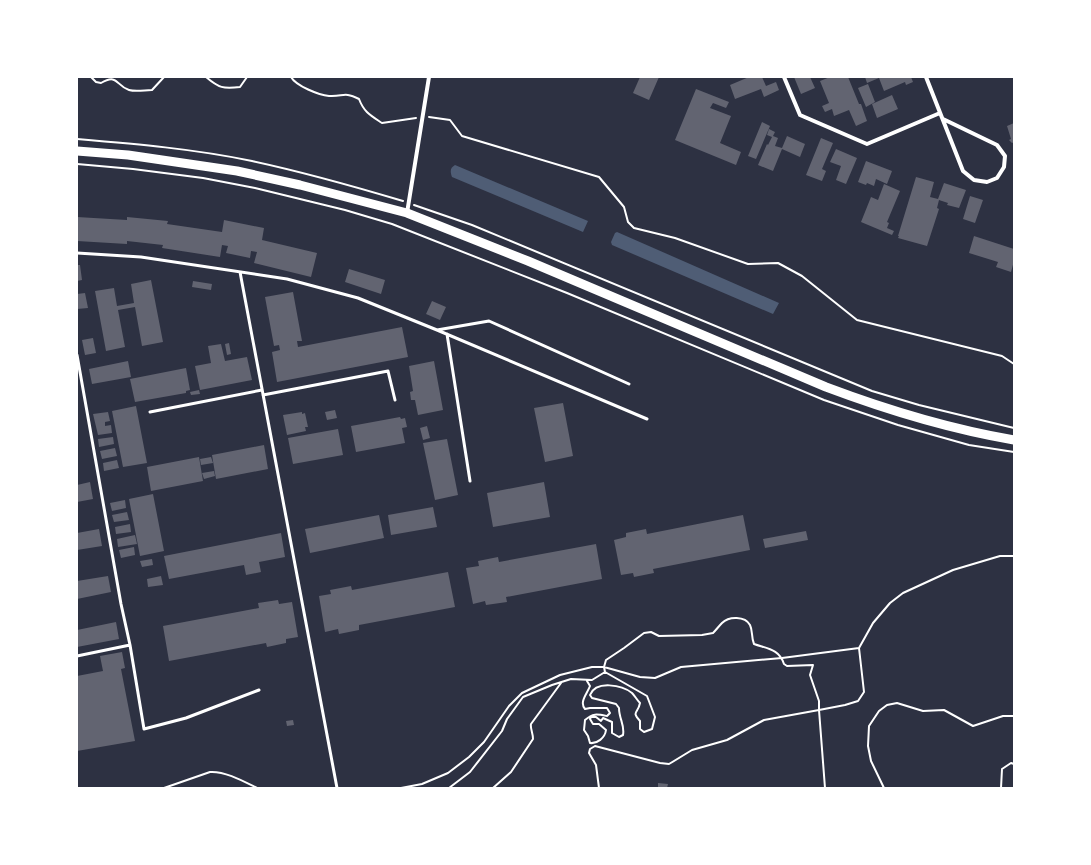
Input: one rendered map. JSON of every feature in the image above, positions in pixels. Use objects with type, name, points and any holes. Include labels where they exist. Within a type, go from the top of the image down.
[{"type":"main road","points":[[77,151],[128,155],[237,171],[300,185],[407,213],[514,255],[826,387],[871,404],[925,420],[1014,440]]},
{"type":"street","points":[[407,213],[429,77]]},
{"type":"street","points":[[784,77],[800,115],[866,144],[940,113]]},
{"type":"street","points":[[926,77],[963,171],[974,180],[987,182],[997,178],[1004,167],[1005,156],[997,145],[943,119]]},
{"type":"lane","points":[[77,253],[141,257],[287,279],[358,298],[438,330],[647,419]]},
{"type":"lane","points":[[240,272],[337,788]]},
{"type":"lane","points":[[438,330],[489,321],[629,384]]},
{"type":"lane","points":[[447,334],[470,481]]},
{"type":"lane","points":[[77,355],[144,729],[186,718],[259,690]]},
{"type":"lane","points":[[263,395],[388,371],[395,400]]},
{"type":"lane","points":[[150,412],[262,390]]},
{"type":"lane","points":[[77,656],[130,645]]},
{"type":"path","points":[[91,77],[96,82],[101,83],[109,78],[113,79],[131,91],[152,90],[164,77]]},
{"type":"path","points":[[206,77],[216,86],[226,88],[240,87],[247,77]]},
{"type":"path","points":[[291,77],[293,81],[302,88],[328,96],[349,94],[359,99],[363,108],[382,123],[423,117],[443,118],[450,120],[462,136],[599,177],[624,207],[628,222],[634,228],[675,238],[748,264],[778,263],[802,276],[857,320],[1002,356],[1014,364]]},
{"type":"path","points":[[77,164],[203,178],[248,186],[345,210],[392,224],[517,273],[824,400],[898,425],[969,445],[1014,452]]},
{"type":"path","points":[[599,788],[596,765],[589,753],[595,746],[669,764],[692,750],[727,740],[764,720],[845,705],[858,701],[864,692],[859,648],[873,623],[890,603],[903,593],[954,570],[1000,556],[1014,556]]},
{"type":"path","points":[[587,681],[590,686],[583,700],[583,708],[607,708],[610,713],[606,716],[595,714],[591,715],[585,720],[584,730],[590,743],[604,737],[606,733],[606,730],[599,724],[593,724],[590,719],[591,717],[596,717],[601,721],[603,718],[612,722],[612,733],[619,738],[623,735],[624,729],[619,716],[619,708],[616,704],[592,698],[590,695],[594,689],[600,686],[609,685],[618,687],[633,694],[640,703],[635,715],[640,721],[640,729],[644,732],[652,729],[655,718],[647,696],[605,672],[604,667],[606,660],[644,633],[651,632],[659,636],[702,635],[713,633],[722,622],[731,618],[741,618],[748,621],[751,627],[754,644],[778,652],[784,664],[787,666],[813,665],[810,675],[818,701],[825,788]]},
{"type":"path","points":[[402,788],[422,784],[448,773],[469,758],[484,742],[508,706],[522,693],[560,675],[592,667],[604,667],[640,678],[655,678],[681,667],[782,658],[859,648]]},
{"type":"path","points":[[449,788],[470,772],[502,731],[507,719],[523,697],[571,679],[587,681],[592,680],[605,672]]},
{"type":"path","points":[[493,788],[510,772],[533,739],[533,733],[530,726],[531,724],[562,682]]},
{"type":"path","points":[[884,788],[871,761],[868,746],[869,726],[879,711],[887,705],[897,703],[922,711],[944,710],[973,726],[1003,716],[1014,716]]},
{"type":"path","points":[[1001,788],[1002,768],[1011,763],[1014,764]]},
{"type":"path","points":[[164,788],[210,772],[217,772],[248,783],[256,788]]},
{"type":"water","points":[[455,165],[588,221],[583,232],[452,177],[451,170]]},
{"type":"water","points":[[617,232],[779,303],[773,314],[612,245],[611,242],[615,233]]},
{"type":"building","points":[[640,77],[659,77],[649,100],[633,93]]},
{"type":"building","points":[[749,77],[762,77],[766,86],[776,82],[779,90],[764,97],[761,89],[735,99],[730,85]]},
{"type":"building","points":[[794,77],[810,77],[815,88],[801,94]]},
{"type":"building","points":[[830,77],[848,77],[859,104],[861,104],[867,121],[856,126],[849,110],[834,116],[832,109],[825,112],[822,106],[829,103],[820,81]]},
{"type":"building","points":[[865,77],[911,77],[913,82],[906,85],[905,82],[884,91],[879,78],[867,83]]},
{"type":"building","points":[[868,84],[875,102],[866,107],[858,88]]},
{"type":"building","points":[[696,89],[729,102],[726,108],[713,103],[710,108],[731,116],[720,143],[741,152],[736,165],[675,140]]},
{"type":"building","points":[[892,95],[898,109],[877,118],[872,104]]},
{"type":"building","points":[[762,122],[770,126],[756,159],[748,156]]},
{"type":"building","points":[[1014,123],[1014,142],[1012,143],[1009,140],[1011,139],[1007,126]]},
{"type":"building","points":[[769,129],[775,132],[773,136],[778,138],[775,146],[782,148],[787,136],[805,144],[800,157],[782,149],[773,171],[758,165],[767,144],[768,145],[772,137],[767,135]]},
{"type":"building","points":[[821,138],[833,143],[822,169],[826,171],[822,181],[806,175]]},
{"type":"building","points":[[836,149],[857,158],[846,184],[836,180],[841,166],[830,162]]},
{"type":"building","points":[[866,161],[892,171],[887,184],[876,179],[874,186],[867,183],[866,185],[858,182]]},
{"type":"building","points":[[916,177],[934,182],[930,197],[938,199],[944,183],[966,190],[959,208],[947,205],[948,203],[939,200],[937,208],[939,209],[927,246],[898,238]]},
{"type":"building","points":[[884,184],[900,191],[887,222],[889,223],[887,228],[894,231],[892,235],[861,222],[871,197],[878,200]]},
{"type":"building","points":[[970,196],[983,200],[975,223],[963,219]]},
{"type":"building","points":[[77,217],[127,220],[127,217],[168,221],[167,224],[222,232],[224,220],[264,228],[262,240],[317,253],[311,277],[254,263],[257,252],[251,251],[250,258],[226,253],[228,246],[222,245],[220,257],[162,248],[163,245],[127,241],[127,244],[77,241]]},
{"type":"building","points":[[974,236],[1014,249],[1014,261],[1011,272],[996,267],[998,262],[969,253]]},
{"type":"building","points":[[77,265],[80,265],[82,280],[77,281]]},
{"type":"building","points":[[349,269],[385,280],[381,294],[345,282]]},
{"type":"building","points":[[151,280],[163,342],[142,346],[135,307],[118,310],[125,347],[106,351],[95,291],[114,288],[117,306],[134,303],[131,284]]},
{"type":"building","points":[[193,281],[212,284],[211,290],[192,287]]},
{"type":"building","points":[[293,292],[302,341],[297,341],[298,347],[402,327],[408,357],[277,382],[272,352],[280,350],[279,345],[274,346],[265,297]]},
{"type":"building","points":[[85,293],[88,308],[77,309],[77,294]]},
{"type":"building","points":[[432,301],[446,307],[440,320],[426,314]]},
{"type":"building","points":[[93,338],[96,353],[85,355],[82,340]]},
{"type":"building","points":[[229,343],[231,354],[227,355],[225,344]]},
{"type":"building","points":[[221,344],[225,361],[247,357],[252,380],[200,390],[195,366],[211,363],[208,346]]},
{"type":"building","points":[[128,361],[131,377],[92,384],[89,369]]},
{"type":"building","points":[[434,361],[443,410],[418,415],[415,400],[411,400],[410,392],[413,391],[409,366]]},
{"type":"building","points":[[186,368],[190,390],[186,391],[186,393],[135,402],[130,379]]},
{"type":"building","points":[[199,390],[200,394],[191,395],[190,392]]},
{"type":"building","points":[[563,403],[573,456],[545,462],[534,408]]},
{"type":"building","points":[[136,406],[147,463],[123,467],[112,411]]},
{"type":"building","points":[[335,410],[337,418],[327,420],[325,412]]},
{"type":"building","points":[[108,412],[110,421],[105,422],[105,426],[111,425],[112,433],[98,435],[93,414]]},
{"type":"building","points":[[302,412],[302,414],[305,413],[308,427],[305,427],[306,431],[287,435],[283,415]]},
{"type":"building","points":[[400,417],[401,419],[405,418],[407,427],[402,428],[405,443],[356,452],[351,426]]},
{"type":"building","points":[[427,426],[430,438],[423,440],[420,428]]},
{"type":"building","points":[[338,429],[343,455],[293,464],[288,438]]},
{"type":"building","points":[[113,437],[114,444],[99,447],[98,439]]},
{"type":"building","points":[[447,439],[458,495],[435,500],[423,443]]},
{"type":"building","points":[[264,445],[268,469],[216,479],[212,455]]},
{"type":"building","points":[[115,448],[117,456],[102,459],[100,451]]},
{"type":"building","points":[[199,457],[203,481],[151,491],[147,467]]},
{"type":"building","points":[[211,457],[213,463],[201,465],[200,459]]},
{"type":"building","points":[[117,460],[119,468],[104,471],[103,463]]},
{"type":"building","points":[[214,471],[215,476],[204,479],[202,473]]},
{"type":"building","points":[[90,482],[93,499],[77,502],[77,485]]},
{"type":"building","points":[[544,482],[550,517],[493,527],[487,493]]},
{"type":"building","points":[[153,494],[164,551],[140,556],[129,499]]},
{"type":"building","points":[[125,500],[126,508],[112,511],[110,503]]},
{"type":"building","points":[[433,507],[437,527],[391,535],[388,515]]},
{"type":"building","points":[[127,512],[129,520],[114,522],[112,515]]},
{"type":"building","points":[[379,515],[384,538],[310,553],[305,529]]},
{"type":"building","points":[[743,515],[750,550],[653,569],[654,573],[634,577],[633,573],[621,575],[614,540],[626,537],[626,533],[646,529],[647,534]]},
{"type":"building","points":[[130,524],[131,532],[116,534],[115,527]]},
{"type":"building","points":[[99,529],[102,546],[77,550],[77,533]]},
{"type":"building","points":[[806,531],[808,540],[765,548],[763,539]]},
{"type":"building","points":[[281,533],[285,557],[259,562],[261,572],[246,575],[244,565],[169,579],[164,556]]},
{"type":"building","points":[[135,535],[137,544],[118,547],[117,539]]},
{"type":"building","points":[[596,544],[602,579],[506,597],[507,602],[486,605],[485,601],[473,604],[466,568],[479,566],[478,561],[498,557],[499,562]]},
{"type":"building","points":[[134,547],[135,555],[121,558],[119,550]]},
{"type":"building","points":[[152,559],[153,565],[142,567],[140,561]]},
{"type":"building","points":[[448,572],[455,607],[359,625],[359,630],[339,634],[338,629],[325,632],[319,596],[331,594],[330,590],[351,586],[352,590]]},
{"type":"building","points":[[108,576],[111,592],[77,599],[77,581]]},
{"type":"building","points":[[161,576],[163,585],[148,587],[147,579]]},
{"type":"building","points":[[278,600],[279,604],[292,602],[298,637],[286,639],[286,643],[267,647],[266,643],[169,661],[163,626],[259,608],[258,603]]},
{"type":"building","points":[[116,622],[119,639],[77,647],[77,630]]},
{"type":"building","points":[[122,652],[125,668],[121,669],[135,741],[77,751],[77,676],[103,671],[100,656]]},
{"type":"building","points":[[293,720],[294,725],[287,726],[286,721]]},
{"type":"building","points":[[658,783],[668,784],[667,788],[658,788]]}]
